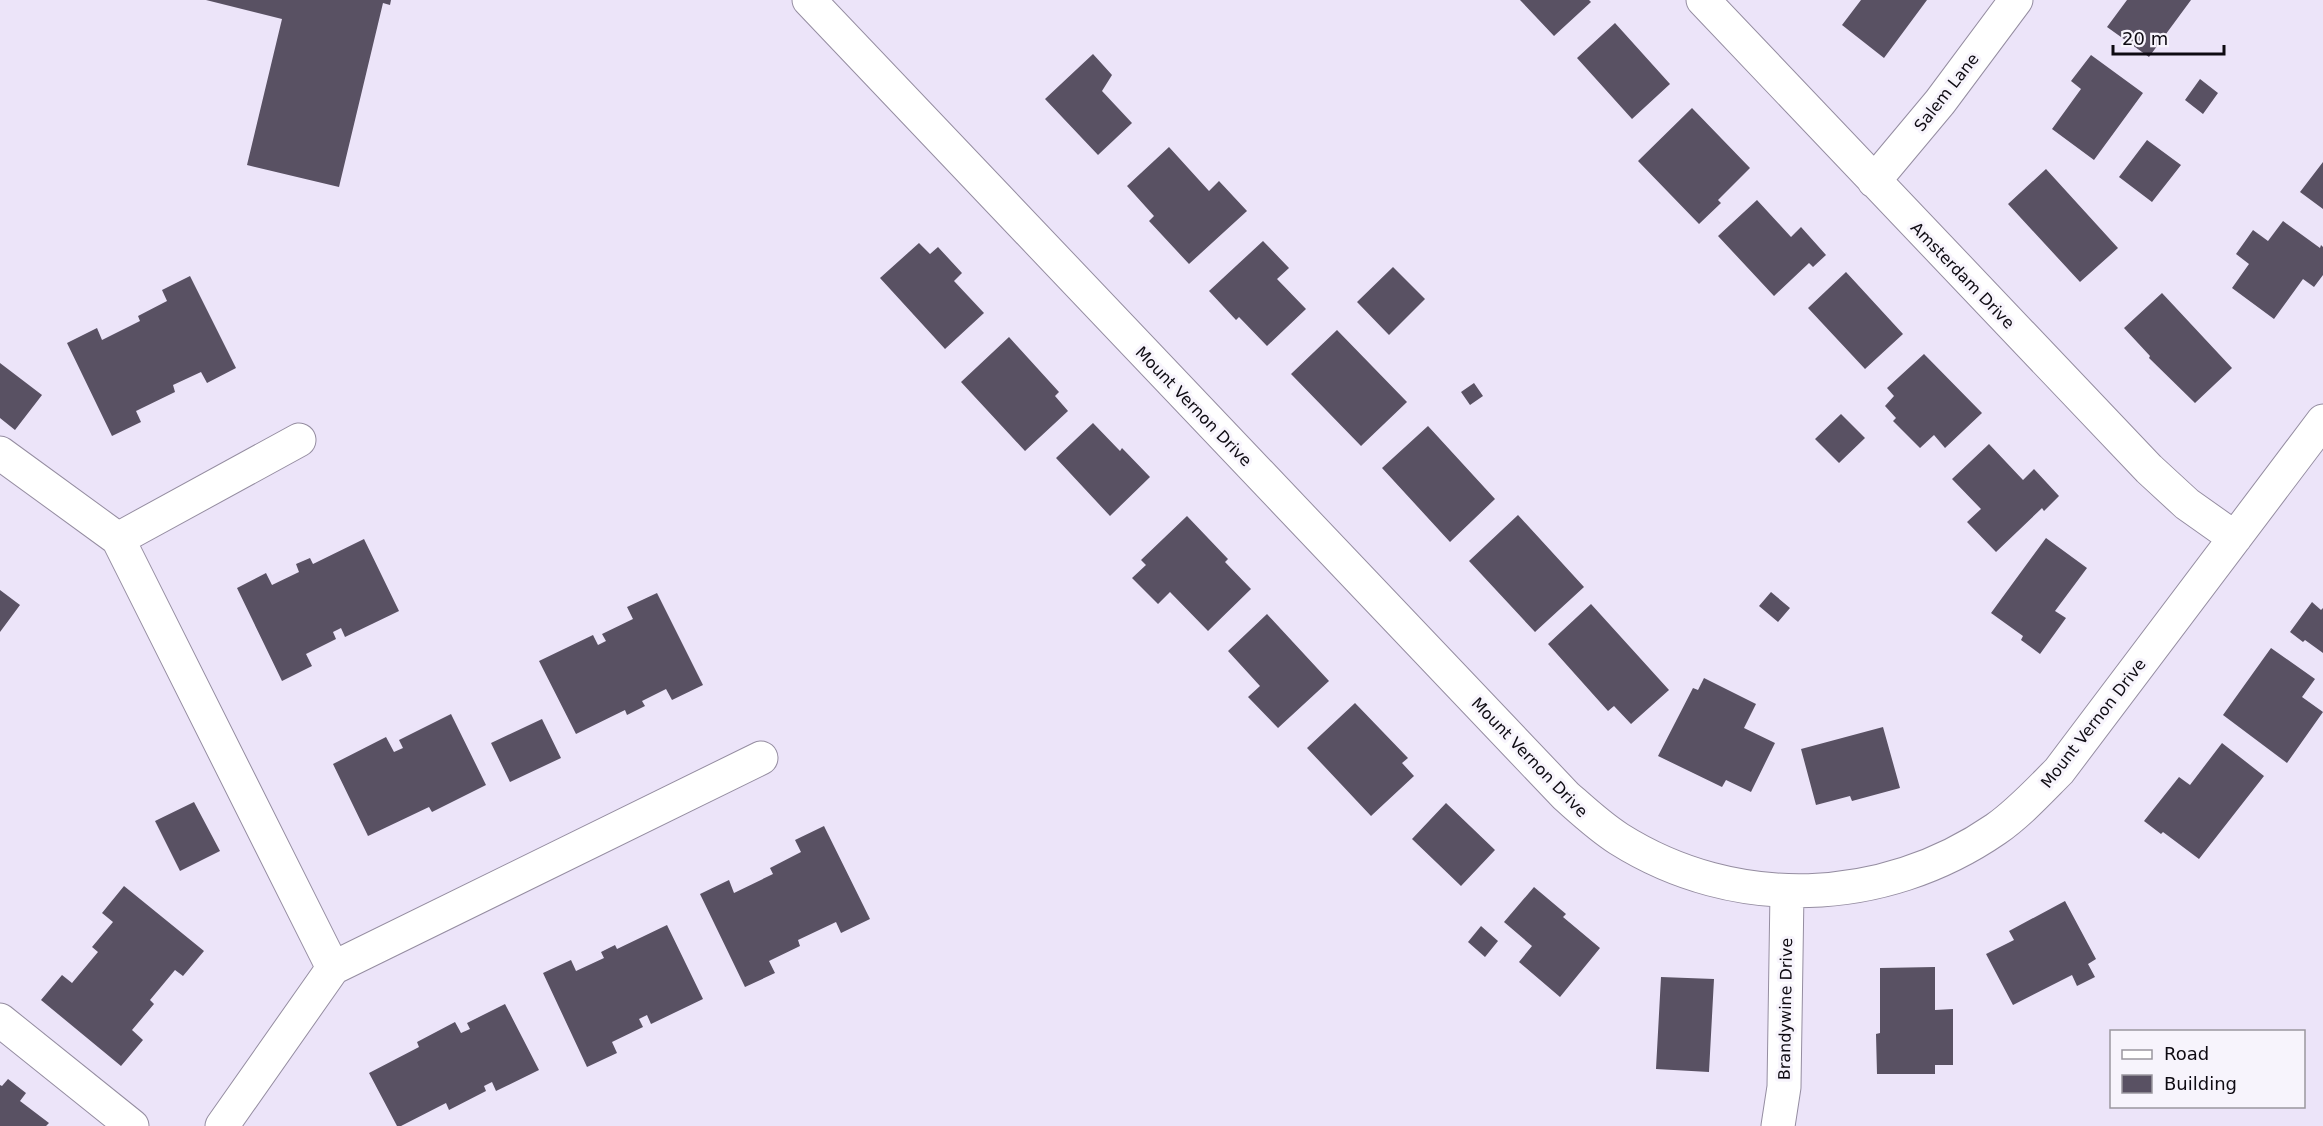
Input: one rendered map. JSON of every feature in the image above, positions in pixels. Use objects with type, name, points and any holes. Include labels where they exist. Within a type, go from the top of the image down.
[{"type":"street","name":"Mount Vernon Drive","points":[[808,0],[1582,811],[1618,838],[1648,856],[1680,870],[1718,882],[1752,889],[1787,892],[1830,891],[1869,885],[1938,862],[1970,845],[2020,810],[2059,771],[2323,421]]},
{"type":"street","name":"Amsterdam Drive","points":[[1702,0],[2149,469],[2187,504],[2235,538]]},
{"type":"street","name":"Salem Lane","points":[[1874,181],[1940,102],[2016,0]]},
{"type":"street","points":[[118,539],[299,440]]},
{"type":"street","points":[[0,453],[118,539],[333,968]]},
{"type":"street","points":[[222,1126],[333,968],[761,758]]},
{"type":"street","name":"Brandywine Drive","points":[[1778,1126],[1784,1087],[1787,892]]},
{"type":"street","points":[[0,1020],[132,1126]]},
{"type":"building","points":[[206,0],[391,0],[390,5],[383,3],[339,187],[247,165],[282,19]]},
{"type":"building","points":[[1520,0],[1589,0],[1591,2],[1554,36]]},
{"type":"building","points":[[1861,0],[1927,0],[1884,58],[1842,25]]},
{"type":"building","points":[[2127,0],[2191,0],[2149,57],[2107,27]]},
{"type":"building","points":[[1615,23],[1670,84],[1632,119],[1577,58]]},
{"type":"building","points":[[1093,54],[1112,75],[1102,91],[1132,123],[1098,155],[1045,99]]},
{"type":"building","points":[[2091,55],[2143,93],[2094,160],[2052,129],[2081,89],[2071,81]]},
{"type":"building","points":[[2200,79],[2218,93],[2203,114],[2185,100]]},
{"type":"building","points":[[1692,108],[1750,168],[1718,200],[1721,203],[1699,224],[1638,161]]},
{"type":"building","points":[[2147,140],[2181,165],[2152,202],[2119,177]]},
{"type":"building","points":[[1169,147],[1209,191],[1219,181],[1247,211],[1189,264],[1149,221],[1154,216],[1127,186]]},
{"type":"building","points":[[2323,162],[2323,209],[2300,192]]},
{"type":"building","points":[[2046,169],[2118,248],[2080,282],[2008,204]]},
{"type":"building","points":[[1757,200],[1791,237],[1801,227],[1826,255],[1813,267],[1809,263],[1774,296],[1718,236]]},
{"type":"building","points":[[2283,221],[2320,248],[2321,245],[2323,247],[2323,275],[2314,287],[2303,279],[2274,319],[2232,288],[2249,264],[2236,254],[2253,230],[2268,241]]},
{"type":"building","points":[[1263,241],[1289,268],[1277,279],[1306,309],[1267,346],[1239,317],[1236,320],[1209,291]]},
{"type":"building","points":[[919,243],[930,254],[938,247],[962,273],[954,281],[984,313],[945,349],[880,278]]},
{"type":"building","points":[[1393,267],[1425,299],[1389,335],[1357,302]]},
{"type":"building","points":[[1846,272],[1903,334],[1865,369],[1808,308]]},
{"type":"building","points":[[190,276],[236,368],[207,383],[201,372],[173,385],[175,392],[136,411],[141,422],[112,436],[67,343],[97,328],[102,340],[140,321],[138,316],[167,301],[162,290]]},
{"type":"building","points":[[2162,293],[2232,368],[2195,403],[2149,358],[2150,356],[2124,328]]},
{"type":"building","points":[[1337,330],[1407,402],[1361,446],[1291,374]]},
{"type":"building","points":[[1009,337],[1059,392],[1055,396],[1068,411],[1025,451],[961,382]]},
{"type":"building","points":[[1924,354],[1982,413],[1945,448],[1934,435],[1920,448],[1893,421],[1896,418],[1885,406],[1894,396],[1887,388]]},
{"type":"building","points":[[0,363],[42,395],[15,430],[0,418]]},
{"type":"building","points":[[1474,383],[1483,396],[1470,405],[1461,392]]},
{"type":"building","points":[[1841,414],[1865,438],[1839,463],[1815,439]]},
{"type":"building","points":[[1093,423],[1150,477],[1110,516],[1056,458]]},
{"type":"building","points":[[1428,426],[1495,499],[1450,542],[1382,468]]},
{"type":"building","points":[[1989,444],[2023,480],[2034,469],[2059,496],[2044,511],[2042,508],[1996,552],[1967,522],[1981,509],[1952,479]]},
{"type":"building","points":[[1518,515],[1584,587],[1535,632],[1469,561]]},
{"type":"building","points":[[1187,516],[1228,559],[1225,562],[1251,589],[1208,631],[1170,592],[1158,604],[1132,578],[1146,565],[1141,560]]},
{"type":"building","points":[[2046,538],[2087,568],[2055,611],[2066,618],[2040,654],[2021,640],[2023,636],[1991,613]]},
{"type":"building","points":[[364,539],[399,611],[345,637],[341,628],[333,632],[336,639],[306,654],[312,666],[282,681],[237,588],[266,573],[272,585],[299,572],[296,564],[310,558],[313,564]]},
{"type":"building","points":[[0,590],[20,605],[0,632]]},
{"type":"building","points":[[1771,592],[1790,608],[1778,622],[1759,606]]},
{"type":"building","points":[[657,593],[703,685],[672,700],[666,689],[642,701],[645,706],[627,715],[625,710],[576,734],[539,661],[593,635],[598,645],[606,641],[602,634],[633,619],[627,607]]},
{"type":"building","points":[[2312,602],[2321,610],[2323,608],[2323,653],[2290,632]]},
{"type":"building","points":[[1591,604],[1669,690],[1631,724],[1614,706],[1608,711],[1548,644]]},
{"type":"building","points":[[1267,614],[1329,681],[1278,728],[1248,697],[1260,686],[1228,651]]},
{"type":"building","points":[[2271,648],[2315,679],[2302,697],[2323,712],[2287,763],[2223,715]]},
{"type":"building","points":[[1704,678],[1756,704],[1744,728],[1775,743],[1751,792],[1726,780],[1722,787],[1658,756],[1693,688],[1698,690]]},
{"type":"building","points":[[1355,703],[1408,758],[1402,763],[1414,776],[1371,816],[1307,748]]},
{"type":"building","points":[[451,714],[486,785],[432,812],[429,807],[368,836],[333,764],[386,737],[394,752],[403,748],[399,740]]},
{"type":"building","points":[[542,719],[561,758],[510,782],[491,743]]},
{"type":"building","points":[[1883,727],[1900,788],[1852,801],[1850,796],[1816,805],[1801,749]]},
{"type":"building","points":[[2222,743],[2264,776],[2199,859],[2144,821],[2179,777],[2190,785]]},
{"type":"building","points":[[194,802],[220,851],[180,871],[155,821]]},
{"type":"building","points":[[1446,803],[1495,850],[1461,886],[1412,839]]},
{"type":"building","points":[[824,826],[870,919],[841,933],[836,922],[798,940],[800,946],[769,961],[775,973],[745,987],[700,894],[729,880],[734,893],[773,874],[770,868],[801,852],[795,840]]},
{"type":"building","points":[[124,886],[204,951],[183,976],[175,970],[150,1000],[154,1004],[132,1030],[143,1040],[121,1066],[41,1000],[62,975],[72,983],[98,952],[92,947],[113,922],[102,913]]},
{"type":"building","points":[[1534,887],[1566,914],[1563,917],[1600,948],[1560,997],[1519,962],[1532,946],[1504,922]]},
{"type":"building","points":[[2065,901],[2096,959],[2088,964],[2095,977],[2077,986],[2072,975],[2013,1005],[1986,954],[2014,940],[2009,931]]},
{"type":"building","points":[[667,925],[703,999],[651,1024],[647,1015],[639,1019],[643,1027],[612,1042],[617,1053],[587,1067],[543,973],[571,960],[576,971],[604,958],[601,952],[615,945],[617,949]]},
{"type":"building","points":[[1481,926],[1498,941],[1485,957],[1468,942]]},
{"type":"building","points":[[1935,967],[1935,1010],[1953,1009],[1953,1065],[1935,1065],[1935,1074],[1877,1074],[1876,1034],[1880,1033],[1880,968]]},
{"type":"building","points":[[1661,977],[1714,979],[1709,1072],[1656,1069]]},
{"type":"building","points":[[505,1004],[539,1070],[496,1091],[492,1082],[484,1086],[486,1091],[449,1110],[446,1103],[397,1126],[369,1073],[419,1047],[417,1042],[455,1022],[461,1033],[470,1029],[467,1023]]},
{"type":"building","points":[[8,1079],[26,1093],[20,1101],[49,1123],[46,1126],[0,1126],[0,1085],[2,1086]]}]
